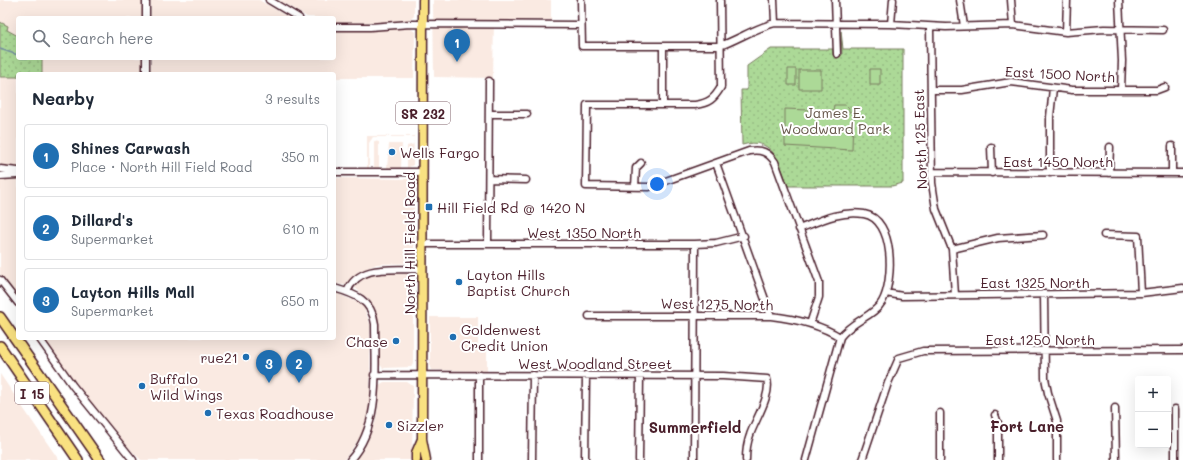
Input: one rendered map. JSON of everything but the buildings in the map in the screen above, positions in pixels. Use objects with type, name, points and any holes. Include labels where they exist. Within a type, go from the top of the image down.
[{"type":"highway","name":"I 15","points":[[0,317],[16,340]]},
{"type":"highway","name":"I 15","points":[[16,340],[100,460]]},
{"type":"highway","name":"I 15","points":[[0,346],[78,460]]},
{"type":"highway","points":[[75,424],[106,460]]},
{"type":"highway","points":[[64,440],[74,460]]},
{"type":"main road","name":"North Hill Field Road","points":[[422,439],[423,0]]},
{"type":"main road","name":"SR 232","points":[[416,460],[416,454],[422,439]]},
{"type":"main road","name":"SR 232","points":[[422,439],[426,460]]},
{"type":"street","points":[[146,0],[146,16]]},
{"type":"street","points":[[270,0],[296,16]]},
{"type":"street","points":[[581,0],[582,46],[720,46],[735,41],[759,27],[775,23],[836,25],[891,24],[930,27],[1013,25],[1066,32],[1121,29],[1163,30]]},
{"type":"street","points":[[720,0],[721,87],[715,98],[707,103],[695,105],[587,105],[586,186],[649,187],[749,151],[764,152],[770,155],[775,162],[819,282],[820,289],[810,324]]},
{"type":"street","points":[[774,0],[775,23]]},
{"type":"street","points":[[835,0],[837,54]]},
{"type":"street","points":[[891,24],[893,0]]},
{"type":"street","points":[[960,0],[964,26]]},
{"type":"street","points":[[1012,0],[1013,25]]},
{"type":"street","points":[[1066,32],[1067,0]]},
{"type":"street","points":[[1119,0],[1122,61],[1121,90]]},
{"type":"street","points":[[336,27],[423,24],[581,24]]},
{"type":"street","name":"North 125 East","points":[[930,27],[932,172],[936,209],[952,249],[955,295]]},
{"type":"street","points":[[663,105],[664,46]]},
{"type":"street","points":[[146,60],[146,72]]},
{"type":"street","points":[[488,244],[489,81]]},
{"type":"street","name":"East 1500 North","points":[[931,90],[962,90],[1011,82],[1052,88],[1157,90],[1165,87]]},
{"type":"street","points":[[1050,173],[1050,117],[1052,88]]},
{"type":"street","points":[[489,114],[527,114]]},
{"type":"street","points":[[1172,146],[1172,173]]},
{"type":"street","points":[[991,147],[992,172]]},
{"type":"street","points":[[1109,173],[1110,147]]},
{"type":"street","points":[[635,187],[636,168],[640,163]]},
{"type":"street","points":[[716,163],[744,236],[771,316]]},
{"type":"street","points":[[0,170],[16,171]]},
{"type":"street","points":[[336,172],[423,172]]},
{"type":"street","name":"East 1450 North","points":[[932,172],[1183,173]]},
{"type":"street","points":[[0,176],[16,175]]},
{"type":"street","points":[[489,179],[526,180]]},
{"type":"street","points":[[799,229],[836,216],[855,213],[866,214],[874,218],[882,228],[887,239],[890,265],[886,293],[882,303],[870,313],[849,326],[840,337],[806,460]]},
{"type":"street","points":[[952,249],[998,238],[1043,235]]},
{"type":"street","points":[[1104,235],[1138,236],[1141,293]]},
{"type":"street","name":"West 1350 North","points":[[423,244],[694,244],[716,243],[744,236]]},
{"type":"street","points":[[694,244],[694,460]]},
{"type":"street","points":[[347,292],[355,278],[366,273],[381,270],[422,269]]},
{"type":"street","points":[[0,280],[16,300]]},
{"type":"street","name":"East 1325 North","points":[[886,293],[902,296],[1141,293],[1183,288]]},
{"type":"street","points":[[336,289],[361,298],[372,312],[375,324],[374,403],[372,419],[362,444],[350,460]]},
{"type":"street","points":[[1044,294],[1044,351],[1048,393],[1057,421],[1057,460]]},
{"type":"street","name":"West 1275 North","points":[[590,316],[771,316],[796,319],[827,329],[840,337]]},
{"type":"street","points":[[40,340],[73,386],[133,460]]},
{"type":"street","name":"East 1250 North","points":[[862,460],[888,383],[899,358],[924,351],[1183,350]]},
{"type":"street","name":"West Woodland Street","points":[[374,374],[694,376],[767,379],[769,385],[746,449],[746,460]]},
{"type":"street","points":[[479,375],[479,460]]},
{"type":"street","points":[[532,460],[533,375]]},
{"type":"street","points":[[585,460],[586,375]]},
{"type":"street","points":[[638,460],[640,376]]},
{"type":"street","points":[[1115,408],[1116,460]]},
{"type":"street","points":[[1175,409],[1175,460]]},
{"type":"street","points":[[940,413],[940,460]]},
{"type":"street","points":[[995,415],[998,423],[998,460]]},
{"type":"shaded area","points":[[0,0],[142,0],[143,16],[16,16],[16,60],[143,60],[143,72],[16,72],[16,168],[0,167]]},
{"type":"shaded area","points":[[151,0],[259,0],[287,16],[151,16]]},
{"type":"shaded area","points":[[278,0],[414,0],[414,16],[410,20],[336,23],[336,16],[305,16]]},
{"type":"shaded area","points":[[433,0],[551,0],[551,20],[494,20],[493,78],[434,77]]},
{"type":"shaded area","points":[[410,28],[415,32],[414,78],[336,78],[336,72],[151,72],[151,60],[336,60],[336,31]]},
{"type":"shaded area","points":[[367,136],[414,136],[373,137],[369,143],[369,168],[367,168]]},
{"type":"shaded area","points":[[374,141],[379,142],[379,168],[374,168]]},
{"type":"shaded area","points":[[389,144],[402,144],[401,168],[387,168]]},
{"type":"shaded area","points":[[414,144],[413,165],[407,168],[407,146]]},
{"type":"shaded area","points":[[336,178],[414,179],[413,263],[377,264],[358,272],[345,285],[336,284]]},
{"type":"shaded area","points":[[16,179],[16,297],[0,275],[0,180]]},
{"type":"shaded area","points":[[374,273],[413,274],[413,363],[411,367],[383,368],[380,365],[377,314],[368,299],[354,287],[356,281]]},
{"type":"shaded area","points":[[336,293],[363,305],[370,324],[370,399],[368,413],[361,436],[344,460],[141,460],[120,439],[55,356],[45,340],[336,340]]},
{"type":"shaded area","points":[[430,317],[478,317],[478,349],[487,349],[487,371],[432,370],[430,366]]},
{"type":"shaded area","points":[[0,374],[43,437],[59,460],[0,460]]},
{"type":"shaded area","points":[[384,382],[407,382],[413,386],[412,460],[355,460],[364,448],[375,423],[378,408],[379,385]]},
{"type":"green space","points":[[0,22],[8,26],[7,30],[16,35],[16,60],[42,60],[42,72],[16,72],[16,77],[0,77]]},
{"type":"green space","name":"James E. Woodward Park","points":[[841,31],[843,49],[903,49],[903,183],[892,186],[788,186],[778,161],[768,148],[761,144],[753,143],[742,145],[741,90],[747,90],[747,66],[771,49],[833,49],[833,55],[842,55]]},
{"type":"green space","points":[[788,69],[796,69],[796,85],[788,85]]},
{"type":"green space","points":[[870,69],[880,69],[880,85],[870,85]]},
{"type":"green space","points":[[799,70],[821,70],[821,89],[799,89]]},
{"type":"green space","points":[[834,105],[846,105],[849,108],[849,112],[853,112],[852,150],[785,146],[785,109],[833,111]]},
{"type":"waterway","points":[[0,49],[16,54]]},
{"type":"place","name":"Shines Carwash","points":[[457,62]]},
{"type":"place","name":"Wells Fargo","points":[[392,152]]},
{"type":"place","name":"Hill Field Rd @ 1420 N","points":[[429,207]]},
{"type":"place","name":"Layton Hills Baptist Church","points":[[459,282]]},
{"type":"place","name":"Goldenwest Credit Union","points":[[453,337]]},
{"type":"place","name":"Chase","points":[[396,341]]},
{"type":"place","name":"rue21","points":[[246,357]]},
{"type":"place","name":"Layton Hills Mall","points":[[269,383]]},
{"type":"place","name":"Dillard's","points":[[299,383]]},
{"type":"place","name":"Buffalo Wild Wings","points":[[142,386]]},
{"type":"place","name":"Texas Roadhouse","points":[[208,413]]},
{"type":"place","name":"Sizzler","points":[[389,425]]},
{"type":"district","name":"Fort Lane","points":[[1027,426]]},
{"type":"district","name":"Summerfield","points":[[695,427]]}]
